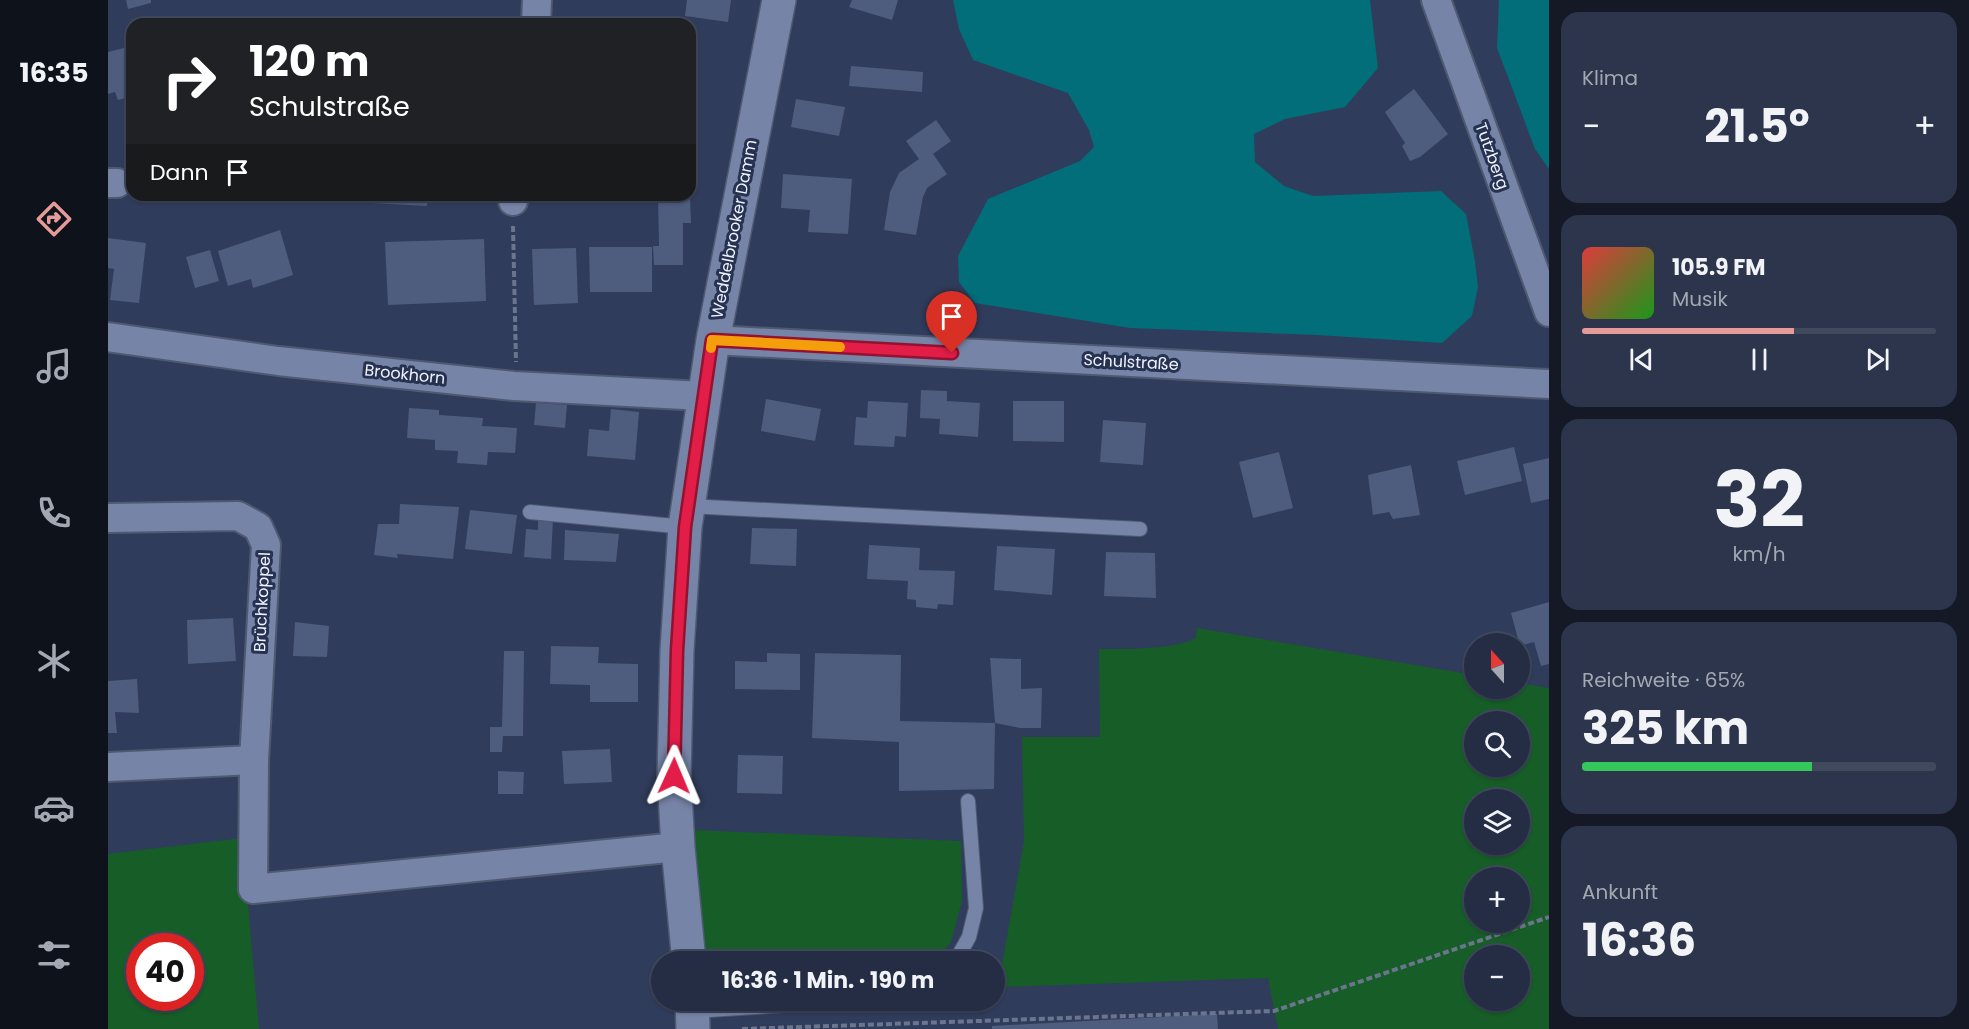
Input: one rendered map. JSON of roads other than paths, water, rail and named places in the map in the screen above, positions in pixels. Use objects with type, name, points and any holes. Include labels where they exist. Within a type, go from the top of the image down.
[{"type":"street","points":[[536,18],[537,0]]},
{"type":"street","name":"Weddelbrooker Damm","points":[[688,951],[678,847],[674,765],[677,650],[686,516],[712,340],[779,0]]},
{"type":"street","name":"Tutzberg","points":[[1436,0],[1549,312]]},
{"type":"street","name":"Brookhorn","points":[[108,337],[278,361],[514,386],[703,396]]},
{"type":"street","name":"Schulstraße","points":[[712,340],[1549,384]]},
{"type":"street","name":"Brüchkoppel","points":[[108,518],[238,516],[258,527],[266,545],[254,759],[253,889],[678,847]]},
{"type":"street","points":[[108,766],[254,759]]},
{"type":"lane","points":[[530,512],[1140,529]]},
{"type":"lane","points":[[961,951],[969,937],[976,908],[968,801]]},
{"type":"lane","points":[[693,1013],[719,1011]]}]
